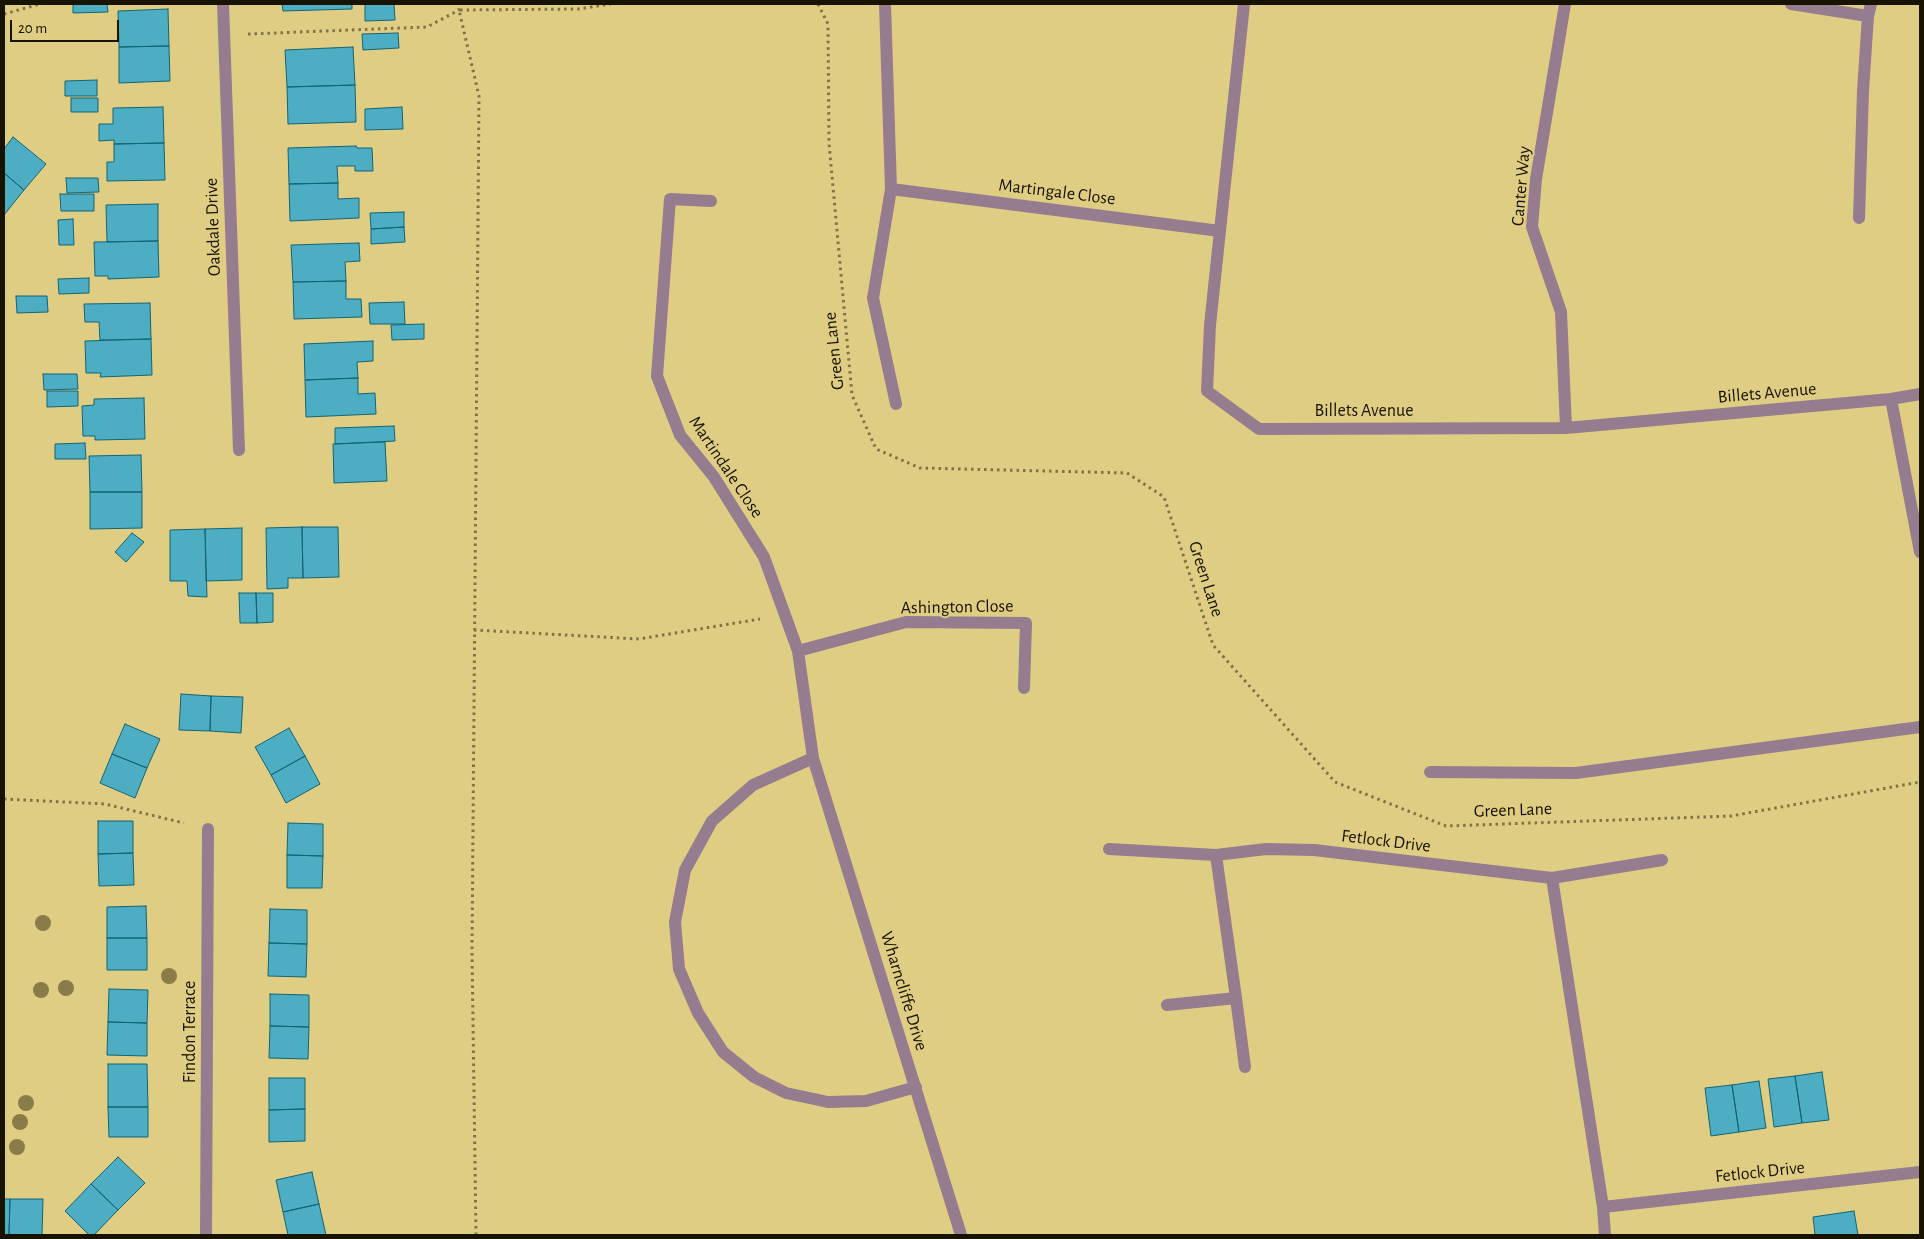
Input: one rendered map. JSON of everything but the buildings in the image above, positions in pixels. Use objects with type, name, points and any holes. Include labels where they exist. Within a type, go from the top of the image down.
[{"type":"street","name":"Oakdale Drive","points":[[223,4],[239,450]]},
{"type":"street","points":[[885,4],[891,189],[872,298],[896,404]]},
{"type":"street","name":"Billets Avenue","points":[[1244,4],[1210,326],[1208,391],[1259,429],[1566,428],[1891,400],[1920,394]]},
{"type":"street","name":"Canter Way","points":[[1565,4],[1536,179],[1532,227],[1561,312],[1566,428]]},
{"type":"street","points":[[1790,4],[1869,10],[1863,91],[1860,218]]},
{"type":"street","name":"Martingale Close","points":[[891,189],[1220,231]]},
{"type":"street","name":"Martindale Close","points":[[711,201],[670,199],[657,376],[680,436],[714,477],[764,557],[798,651],[813,758]]},
{"type":"street","points":[[1891,400],[1920,552]]},
{"type":"street","name":"Ashington Close","points":[[798,651],[906,622],[1026,623],[1024,688]]},
{"type":"street","points":[[1430,772],[1576,773],[1920,727]]},
{"type":"street","points":[[813,758],[753,785],[712,821],[685,870],[676,922],[679,969],[698,1013],[723,1052],[754,1076],[786,1093],[828,1102],[866,1102],[916,1087]]},
{"type":"street","name":"Wharncliffe Drive","points":[[813,758],[961,1235]]},
{"type":"street","name":"Findon Terrace","points":[[206,1235],[208,830]]},
{"type":"street","name":"Fetlock Drive","points":[[1108,848],[1216,856],[1266,849],[1314,850],[1552,878],[1662,860]]},
{"type":"street","points":[[1216,856],[1245,1066]]},
{"type":"street","points":[[1552,878],[1603,1206],[1605,1235]]},
{"type":"street","points":[[1167,1005],[1236,998]]},
{"type":"street","name":"Fetlock Drive","points":[[1603,1206],[1920,1172]]},
{"type":"path","points":[[4,14],[40,4]]},
{"type":"path","points":[[460,4],[459,10],[479,96],[472,951],[476,1235]]},
{"type":"path","points":[[253,34],[427,27],[459,10],[578,10],[611,4]]},
{"type":"path","name":"Green Lane","points":[[818,4],[828,24],[829,143],[852,395],[876,449],[920,468],[1126,473],[1164,497],[1213,645],[1335,782],[1446,826],[1732,816],[1920,782]]},
{"type":"path","points":[[474,630],[639,639],[785,615]]},
{"type":"path","points":[[4,799],[105,804],[208,830]]}]
